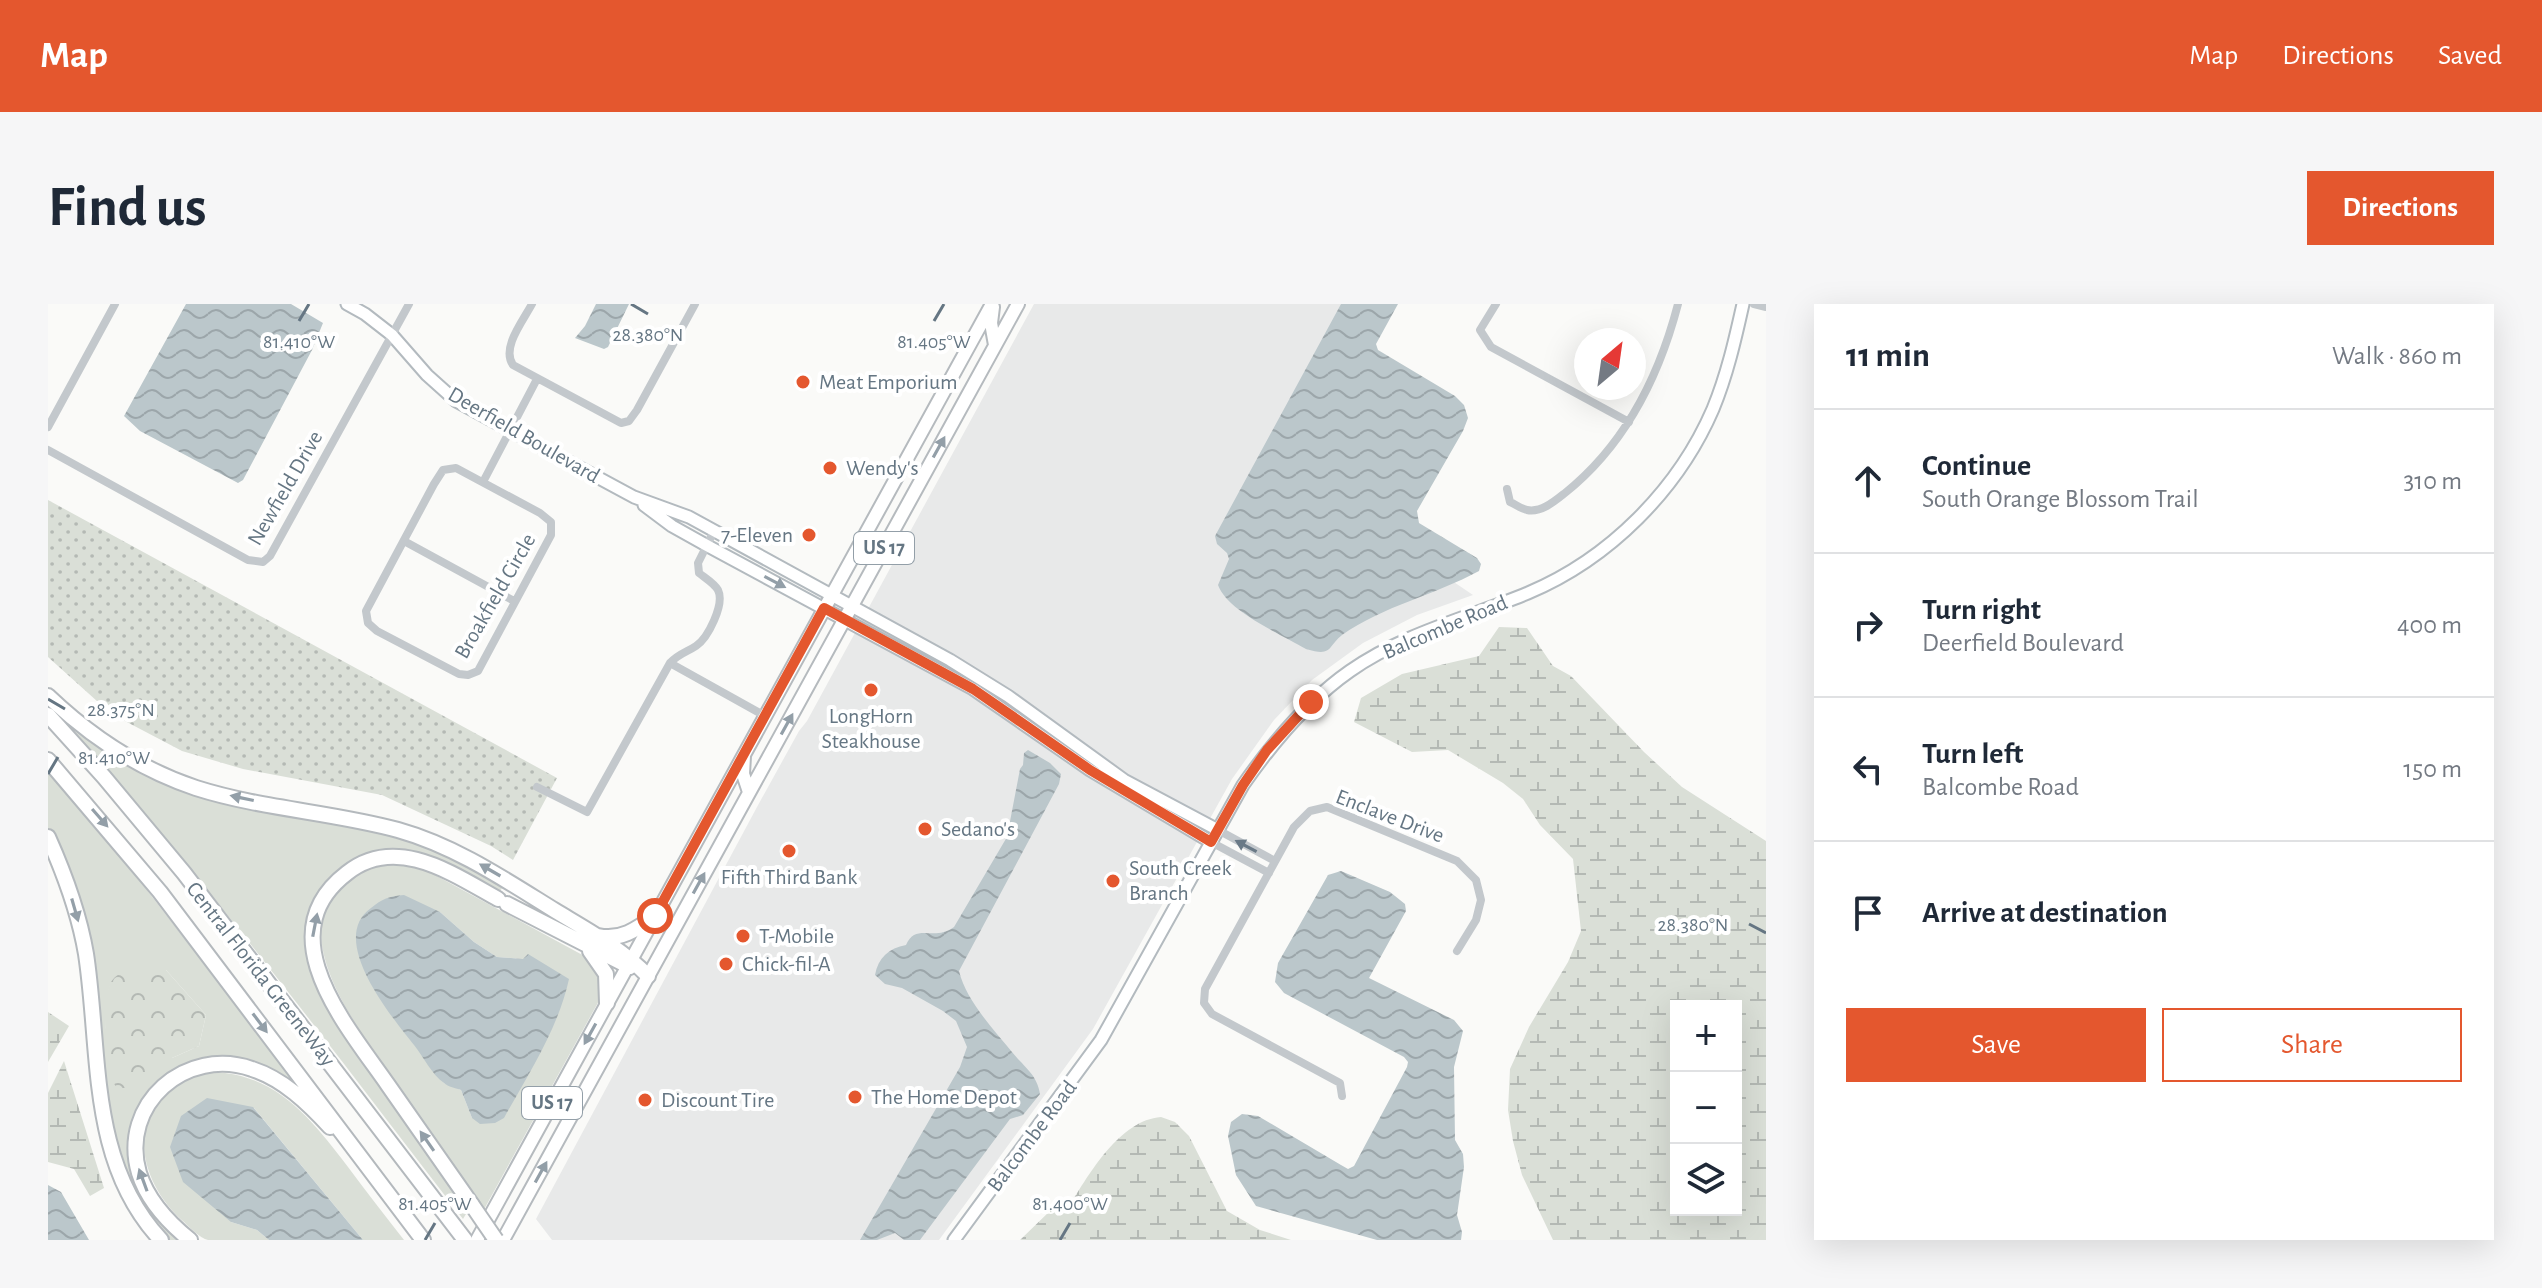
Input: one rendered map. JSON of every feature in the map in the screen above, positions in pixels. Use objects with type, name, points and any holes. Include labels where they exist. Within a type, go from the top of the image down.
[{"type":"highway","points":[[48,696],[96,738],[159,773],[222,794],[395,829],[431,841],[491,871],[596,936],[648,976]]},
{"type":"highway","name":"Central Florida GreeneWay","points":[[48,715],[184,873],[461,1236]]},
{"type":"highway","name":"Central Florida GreeneWay","points":[[48,760],[160,892],[422,1240]]},
{"type":"highway","points":[[48,837],[66,879],[86,954],[101,1106],[110,1151],[135,1205],[161,1240]]},
{"type":"highway","points":[[496,1240],[333,1005],[316,964],[312,942],[314,923],[326,894],[338,880],[360,864],[377,858],[424,860],[581,942],[630,962]]},
{"type":"highway","points":[[596,936],[616,938],[655,916]]},
{"type":"highway","points":[[581,942],[596,957],[606,974],[607,1003]]},
{"type":"highway","points":[[190,1240],[170,1222],[147,1193],[137,1162],[137,1132],[145,1109],[161,1086],[183,1071],[218,1063],[250,1068],[301,1098],[329,1126],[422,1240]]},
{"type":"main road","points":[[993,304],[991,323],[995,345]]},
{"type":"main road","name":"US 17","points":[[477,1240],[993,304]]},
{"type":"main road","name":"US 17","points":[[503,1240],[1018,304]]},
{"type":"main road","points":[[745,753],[743,774],[749,792]]},
{"type":"street","points":[[48,427],[115,304]]},
{"type":"street","name":"Deerfield Boulevard","points":[[347,304],[392,335],[427,375],[456,401],[634,497],[689,517],[980,677],[1124,780],[1218,830]]},
{"type":"street","name":"Newfield Drive","points":[[48,450],[248,560],[263,562],[270,556],[409,304]]},
{"type":"street","points":[[532,304],[509,349],[509,359],[513,365],[621,423],[629,421],[695,304]]},
{"type":"street","points":[[1496,304],[1480,330],[1491,347],[1629,422]]},
{"type":"street","points":[[1507,489],[1510,502],[1527,510],[1539,510],[1553,503],[1584,478],[1629,422],[1650,384],[1668,343],[1678,304]]},
{"type":"street","name":"Balcombe Road","points":[[954,1240],[1101,1040],[1243,785],[1267,750],[1311,702],[1351,670],[1409,638],[1531,592],[1590,558],[1636,521],[1672,480],[1712,411],[1727,373],[1743,304]]},
{"type":"street","points":[[1754,304],[1766,307]]},
{"type":"street","points":[[483,482],[537,379]]},
{"type":"street","name":"Broakfield Circle","points":[[456,468],[551,522],[551,535],[478,671],[459,674],[377,631],[368,623],[366,611],[404,541],[443,470],[456,468]]},
{"type":"street","name":"Deerfield Boulevard","points":[[634,497],[672,526],[973,689],[1090,770],[1211,842]]},
{"type":"street","points":[[537,787],[587,812],[670,663],[679,654],[699,645],[719,613],[720,594],[699,573],[698,563],[714,531]]},
{"type":"street","points":[[404,541],[514,601]]},
{"type":"street","points":[[670,663],[765,716]]},
{"type":"street","points":[[973,689],[980,677]]},
{"type":"street","name":"Enclave Drive","points":[[1342,1096],[1340,1083],[1212,1014],[1204,1003],[1205,989],[1294,827],[1310,811],[1327,807],[1457,861],[1476,880],[1481,900],[1476,920],[1457,951]]},
{"type":"street","points":[[1218,830],[1275,861]]},
{"type":"street","points":[[1211,842],[1269,873]]},
{"type":"shaded area","points":[[1034,304],[1382,304],[1290,471],[1473,595],[1417,615],[1363,643],[1312,680],[1274,720],[1232,779],[1093,1029],[939,1240],[552,1240],[536,1219],[757,807]]},
{"type":"green space","points":[[48,500],[557,778],[513,860],[491,846],[382,795],[243,769],[182,751],[123,720],[98,702],[48,657]]},
{"type":"green space","points":[[1499,627],[1527,628],[1553,666],[1571,676],[1682,787],[1766,841],[1766,1240],[1553,1240],[1522,1175],[1513,1141],[1508,1110],[1510,1069],[1529,1027],[1568,962],[1581,931],[1573,859],[1540,825],[1523,799],[1503,783],[1448,750],[1412,752],[1354,722],[1361,698],[1402,674],[1479,656]]},
{"type":"green space","points":[[48,704],[149,772],[410,836],[505,884],[500,891],[418,852],[378,851],[349,863],[330,880],[318,897],[308,954],[315,980],[330,1011],[469,1209],[463,1219],[209,892]]},
{"type":"green space","points":[[48,771],[110,842],[298,1086],[296,1088],[247,1061],[213,1057],[172,1070],[149,1091],[133,1124],[130,1154],[180,1240],[168,1240],[134,1196],[110,1135],[93,983],[63,860],[48,828]],"holes":[[[166,970],[206,1015],[199,1046],[172,1058],[105,1028],[109,988],[113,979]]]},
{"type":"green space","points":[[385,864],[424,869],[588,958],[599,971],[602,982],[600,999],[482,1213],[360,1031],[341,999],[327,966],[321,934],[327,906],[347,882]],"holes":[[[440,912],[474,942],[497,957],[523,959],[472,1118],[461,1090],[444,1083],[389,1010]]]},
{"type":"green space","points":[[150,964],[166,970],[206,1015],[199,1046],[172,1058],[130,1088],[117,1088],[107,1053],[105,1019],[108,991],[119,974]]},
{"type":"green space","points":[[48,1012],[69,1026],[48,1062]]},
{"type":"green space","points":[[64,1061],[104,1188],[90,1196],[74,1169],[48,1162],[48,1093]]},
{"type":"green space","points":[[198,1073],[225,1073],[264,1085],[296,1106],[323,1135],[404,1240],[363,1240],[254,1108],[231,1222],[257,1230],[269,1240],[208,1240],[189,1227],[167,1205],[155,1185],[147,1164],[144,1142],[147,1122],[156,1103],[172,1086]]},
{"type":"green space","points":[[1161,1117],[1175,1122],[1189,1136],[1227,1211],[1260,1230],[1291,1240],[1020,1240],[1051,1210],[1070,1205],[1096,1164],[1119,1138],[1146,1120]]},
{"type":"water","points":[[186,304],[291,304],[323,323],[312,350],[243,480],[238,483],[140,431],[124,416]]},
{"type":"water","points":[[596,304],[629,304],[608,347],[604,349],[575,338]]},
{"type":"water","points":[[1341,304],[1398,304],[1376,344],[1378,350],[1455,396],[1464,405],[1468,418],[1463,431],[1417,511],[1419,523],[1477,558],[1481,564],[1479,571],[1358,625],[1342,635],[1328,650],[1321,652],[1306,649],[1256,622],[1232,604],[1218,585],[1229,559],[1217,544],[1215,536]]},
{"type":"water","points":[[1028,750],[1050,763],[1061,774],[1059,784],[959,971],[974,1003],[1033,1076],[1040,1094],[1023,1115],[1010,1119],[920,1240],[904,1240],[895,1233],[877,1240],[860,1240],[960,1067],[967,1047],[956,1021],[902,988],[885,984],[875,975],[876,969],[885,955],[906,945],[915,935],[939,933],[954,927],[1007,837],[1020,769],[1024,753]]},
{"type":"water","points":[[1341,871],[1390,892],[1405,904],[1406,911],[1369,978],[1454,1020],[1463,1031],[1454,1067],[1455,1140],[1463,1154],[1464,1167],[1457,1215],[1461,1240],[1377,1240],[1256,1206],[1236,1175],[1228,1136],[1231,1122],[1242,1114],[1258,1116],[1348,1169],[1354,1166],[1407,1067],[1404,1057],[1284,993],[1275,982],[1278,963],[1328,875]]},
{"type":"water","points":[[404,895],[440,912],[474,942],[497,957],[523,959],[528,954],[569,979],[558,1015],[542,1050],[504,1118],[495,1123],[480,1124],[472,1118],[461,1090],[446,1084],[436,1075],[391,1016],[367,977],[359,957],[356,938],[359,922],[379,902]]},
{"type":"water","points":[[207,1098],[253,1107],[363,1240],[269,1240],[257,1230],[231,1222],[183,1182],[170,1147],[181,1116]]},
{"type":"water","points":[[48,1185],[61,1192],[89,1240],[48,1240]]},
{"type":"place","name":"Meat Emporium","points":[[803,382]]},
{"type":"place","name":"Wendy's","points":[[830,468]]},
{"type":"place","name":"7-Eleven","points":[[809,535]]},
{"type":"place","name":"LongHorn Steakhouse","points":[[871,690]]},
{"type":"place","name":"Sedano's","points":[[925,829]]},
{"type":"place","name":"Fifth Third Bank","points":[[789,851]]},
{"type":"place","name":"South Creek Branch","points":[[1113,881]]},
{"type":"place","name":"T-Mobile","points":[[743,936]]},
{"type":"place","name":"Chick-fil-A","points":[[726,964]]},
{"type":"place","name":"The Home Depot","points":[[855,1097]]},
{"type":"place","name":"Discount Tire","points":[[645,1100]]},
{"type":"route","points":[[655,916],[824,608],[973,689],[1090,770],[1211,842],[1267,750],[1311,702]]}]
